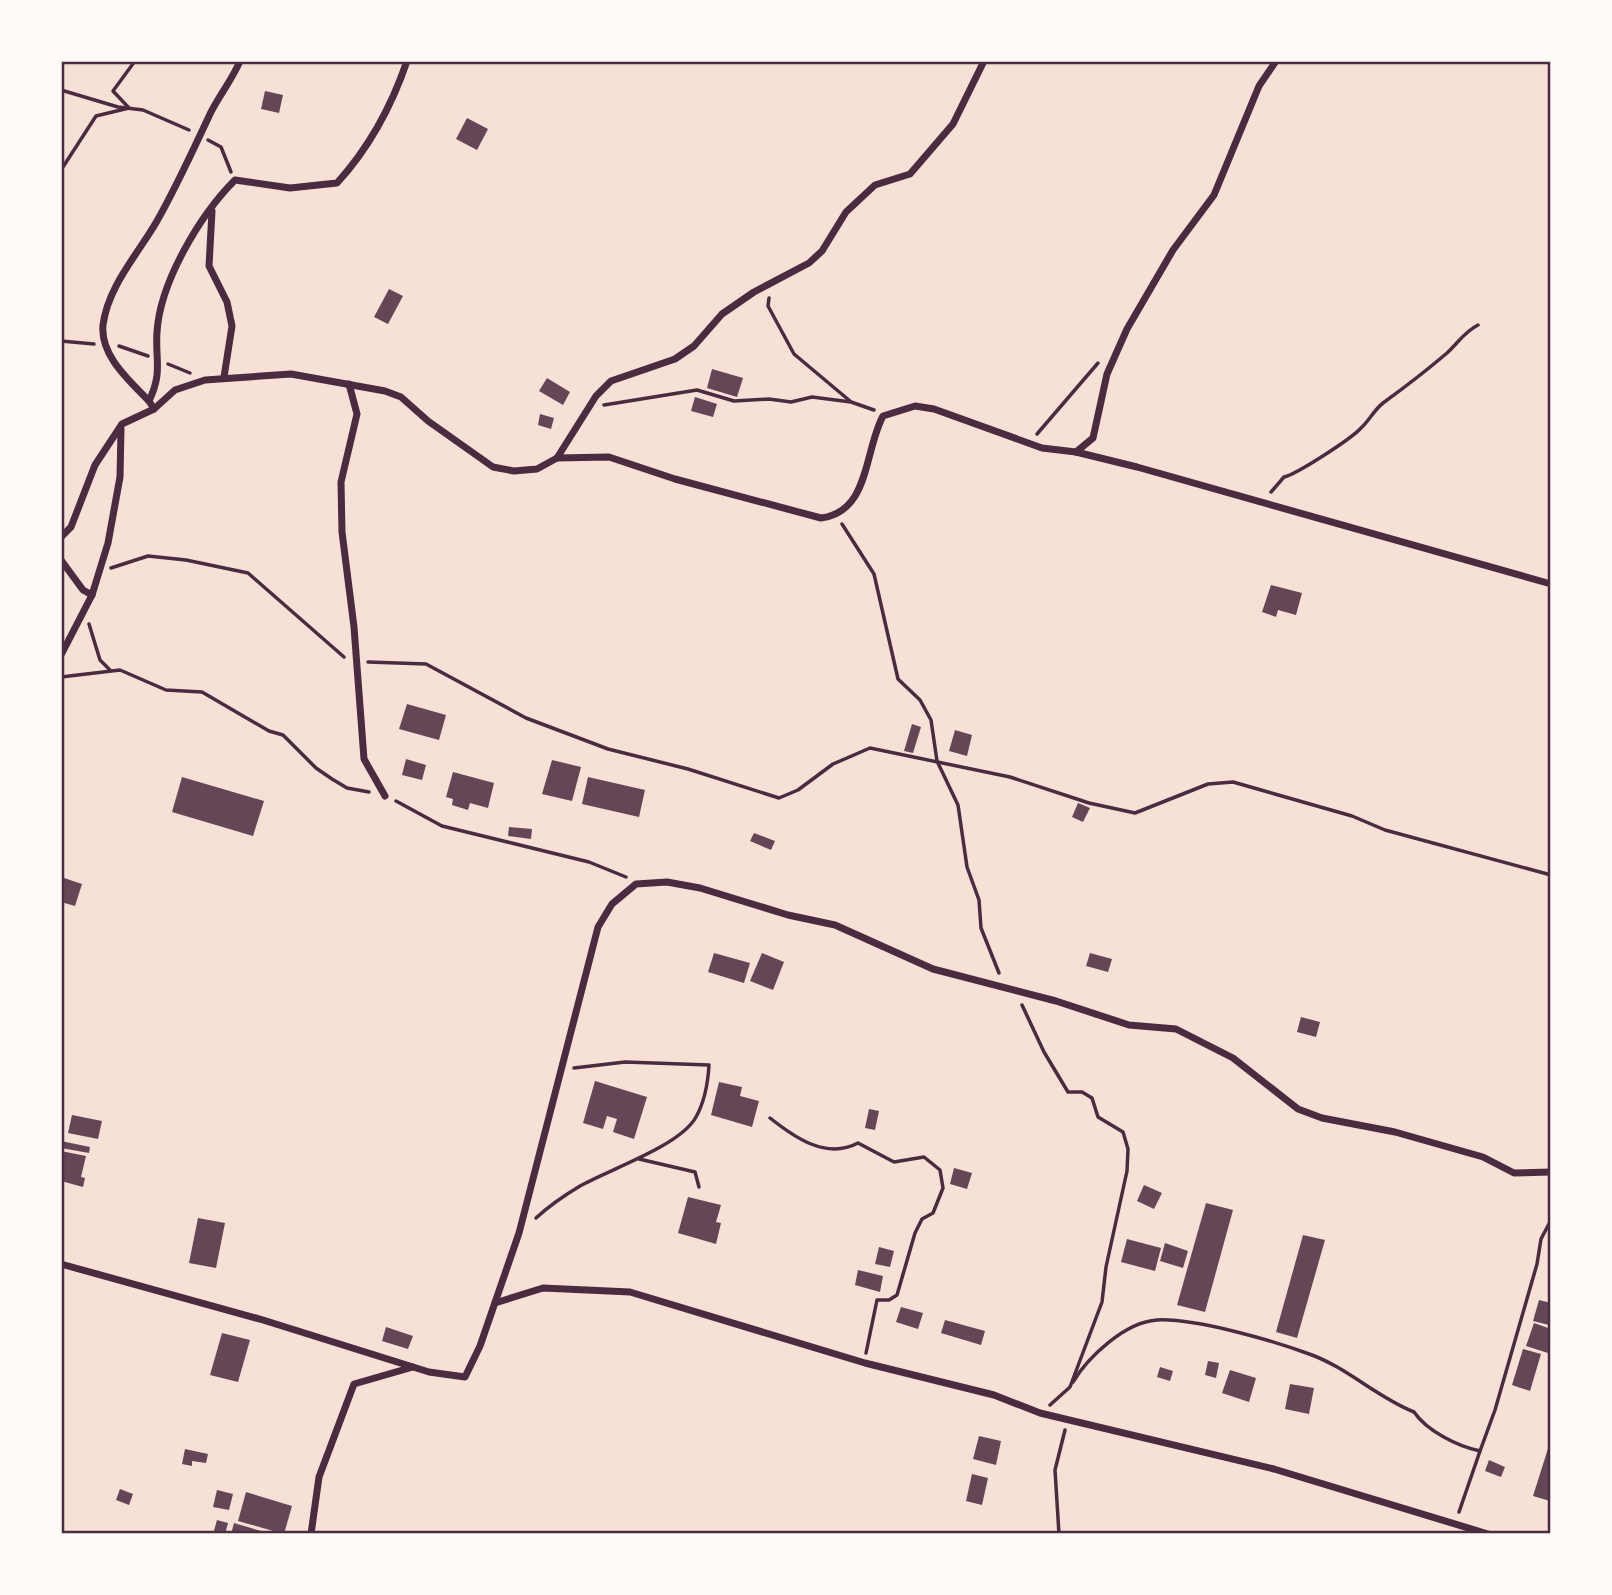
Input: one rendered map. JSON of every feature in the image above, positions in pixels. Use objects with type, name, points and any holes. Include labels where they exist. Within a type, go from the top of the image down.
[{"type":"street","points":[[154,409],[116,366],[103,327],[120,279],[158,220],[191,151],[202,136],[212,110],[230,84],[240,61]]},
{"type":"street","points":[[149,401],[155,390],[160,361],[157,332],[172,277],[188,237],[234,180],[290,187],[337,183],[350,169],[397,92],[407,61]]},
{"type":"street","points":[[557,458],[589,408],[611,382],[675,359],[694,346],[722,314],[808,263],[822,251],[846,212],[875,185],[910,174],[953,124],[984,61]]},
{"type":"street","points":[[1076,452],[1093,438],[1107,374],[1118,351],[1173,250],[1214,195],[1259,86],[1276,61]]},
{"type":"street","points":[[212,210],[209,266],[227,302],[232,326],[224,377]]},
{"type":"street","points":[[61,537],[71,527],[95,466],[122,424],[154,409],[175,390],[205,380],[291,374],[401,397],[428,422],[494,467],[514,471],[537,469],[557,458],[609,457],[821,518],[837,516],[857,498],[874,432],[883,416],[915,406],[934,409],[1042,448],[1076,452],[1551,584]]},
{"type":"street","points":[[349,384],[357,414],[341,482],[342,532],[364,759],[385,796]]},
{"type":"street","points":[[61,655],[92,595],[108,542],[120,477],[122,424]]},
{"type":"street","points":[[61,560],[83,590],[92,595]]},
{"type":"street","points":[[61,1264],[263,1320],[414,1367],[465,1377],[480,1346],[519,1233],[598,927],[612,904],[636,884],[667,882],[835,925],[933,969],[1011,989],[1129,1025],[1176,1029],[1233,1058],[1298,1109],[1322,1118],[1395,1132],[1483,1157],[1514,1173],[1551,1172]]},
{"type":"street","points":[[495,1303],[543,1288],[630,1292],[865,1363],[994,1395],[1067,1421],[1274,1469],[1488,1534]]},
{"type":"street","points":[[311,1534],[319,1477],[354,1384],[414,1367]]},
{"type":"path","points":[[129,108],[113,91],[135,61]]},
{"type":"path","points":[[61,90],[161,117],[202,136],[221,147],[234,180]]},
{"type":"path","points":[[61,170],[96,116],[129,108]]},
{"type":"path","points":[[769,286],[768,306],[794,354],[851,402]]},
{"type":"path","points":[[1260,502],[1277,488],[1284,477],[1295,475],[1320,455],[1345,442],[1362,428],[1382,404],[1407,387],[1457,344],[1465,331],[1478,325]]},
{"type":"path","points":[[61,341],[128,348],[205,380]]},
{"type":"path","points":[[1028,443],[1065,405],[1084,376],[1105,357],[1118,351]]},
{"type":"path","points":[[589,408],[697,390],[734,401],[769,399],[791,402],[812,397],[851,402],[883,416]]},
{"type":"path","points":[[837,516],[874,574],[883,602],[898,679],[920,700],[931,720],[937,761],[958,806],[967,867],[979,900],[981,928],[997,971],[1011,989],[1068,1092],[1082,1092],[1092,1098],[1098,1117],[1123,1132],[1128,1149],[1122,1198],[1106,1267],[1102,1303],[1070,1387]]},
{"type":"path","points":[[100,569],[148,556],[186,560],[248,573],[341,656],[356,662],[426,664],[526,718],[608,749],[688,769],[779,798],[798,790],[833,764],[870,748],[1010,777],[1089,803],[1135,813],[1208,784],[1233,782],[1352,816],[1385,830],[1551,875]]},
{"type":"path","points":[[83,613],[100,660],[112,671]]},
{"type":"path","points":[[61,677],[120,670],[166,690],[189,690],[216,698],[269,731],[283,735],[316,768],[347,788],[385,796],[442,826],[589,862],[636,884]]},
{"type":"path","points":[[519,1233],[579,1186],[636,1159],[683,1132],[695,1118],[708,1083],[709,1065],[625,1062],[562,1069]]},
{"type":"path","points":[[770,1118],[801,1142],[834,1148],[858,1143],[894,1162],[924,1157],[940,1170],[943,1188],[933,1213],[922,1219],[915,1233],[904,1262],[898,1295],[890,1300],[877,1300],[865,1363]]},
{"type":"path","points":[[636,1159],[695,1172],[699,1187]]},
{"type":"path","points":[[1455,1523],[1495,1410],[1537,1264],[1541,1239],[1551,1220]]},
{"type":"path","points":[[1040,1413],[1070,1387],[1082,1368],[1130,1329],[1155,1320],[1219,1328],[1312,1355],[1414,1412],[1422,1424],[1468,1449],[1479,1451]]},
{"type":"path","points":[[1059,1534],[1055,1471],[1067,1421]]},
{"type":"building","points":[[265,91],[283,95],[279,113],[261,109]]},
{"type":"building","points":[[467,118],[488,129],[477,150],[456,139]]},
{"type":"building","points":[[389,289],[403,296],[388,324],[374,317]]},
{"type":"building","points":[[712,369],[743,378],[737,397],[707,388]]},
{"type":"building","points":[[547,378],[570,392],[563,405],[539,391]]},
{"type":"building","points":[[695,397],[717,404],[713,417],[691,411]]},
{"type":"building","points":[[540,414],[554,418],[551,429],[538,425]]},
{"type":"building","points":[[1271,585],[1302,593],[1296,615],[1278,610],[1276,617],[1262,612]]},
{"type":"building","points":[[407,704],[446,715],[439,740],[399,729]]},
{"type":"building","points":[[912,724],[921,727],[913,753],[904,751]]},
{"type":"building","points":[[955,730],[972,735],[967,756],[949,751]]},
{"type":"building","points":[[406,759],[426,765],[422,780],[402,775]]},
{"type":"building","points":[[552,760],[581,767],[572,801],[542,794]]},
{"type":"building","points":[[453,772],[494,783],[488,808],[470,803],[468,810],[452,805],[453,799],[446,797]]},
{"type":"building","points":[[182,777],[264,801],[253,836],[172,812]]},
{"type":"building","points":[[588,777],[645,790],[639,817],[582,804]]},
{"type":"building","points":[[1078,803],[1090,808],[1083,822],[1072,817]]},
{"type":"building","points":[[509,827],[532,829],[531,839],[508,836]]},
{"type":"building","points":[[754,833],[775,841],[771,850],[750,841]]},
{"type":"building","points":[[61,877],[82,884],[75,906],[61,902]]},
{"type":"building","points":[[714,953],[750,963],[744,983],[708,972]]},
{"type":"building","points":[[762,953],[784,962],[773,990],[750,981]]},
{"type":"building","points":[[1090,953],[1112,959],[1108,972],[1086,966]]},
{"type":"building","points":[[1301,1017],[1320,1022],[1316,1037],[1297,1032]]},
{"type":"building","points":[[595,1081],[647,1097],[634,1139],[613,1132],[617,1119],[607,1116],[603,1129],[583,1123]]},
{"type":"building","points":[[719,1082],[742,1087],[740,1096],[759,1101],[752,1127],[711,1115]]},
{"type":"building","points":[[869,1109],[879,1111],[875,1130],[865,1128]]},
{"type":"building","points":[[72,1115],[102,1121],[98,1139],[68,1133]]},
{"type":"building","points":[[61,1141],[90,1147],[89,1153],[61,1148]]},
{"type":"building","points":[[61,1151],[86,1156],[81,1177],[85,1178],[83,1187],[61,1181]]},
{"type":"building","points":[[954,1168],[972,1173],[967,1189],[950,1184]]},
{"type":"building","points":[[1144,1185],[1162,1193],[1154,1209],[1137,1201]]},
{"type":"building","points":[[688,1197],[721,1205],[716,1222],[721,1223],[716,1244],[678,1233]]},
{"type":"building","points":[[1206,1203],[1233,1210],[1205,1312],[1177,1305]]},
{"type":"building","points":[[198,1218],[225,1223],[216,1268],[189,1263]]},
{"type":"building","points":[[1303,1235],[1325,1240],[1297,1338],[1276,1332]]},
{"type":"building","points":[[1127,1239],[1161,1248],[1155,1271],[1121,1262]]},
{"type":"building","points":[[1165,1243],[1188,1251],[1183,1268],[1160,1261]]},
{"type":"building","points":[[879,1247],[894,1251],[890,1267],[875,1264]]},
{"type":"building","points":[[858,1270],[883,1276],[880,1292],[855,1285]]},
{"type":"building","points":[[1539,1300],[1551,1303],[1549,1325],[1533,1321]]},
{"type":"building","points":[[901,1307],[923,1313],[918,1329],[896,1322]]},
{"type":"building","points":[[945,1320],[985,1331],[981,1345],[941,1333]]},
{"type":"building","points":[[1534,1323],[1551,1329],[1551,1354],[1526,1346]]},
{"type":"building","points":[[386,1327],[413,1336],[408,1349],[382,1341]]},
{"type":"building","points":[[222,1333],[250,1340],[238,1382],[210,1375]]},
{"type":"building","points":[[1523,1349],[1541,1354],[1530,1391],[1512,1385]]},
{"type":"building","points":[[1208,1361],[1219,1363],[1216,1378],[1205,1375]]},
{"type":"building","points":[[1160,1367],[1173,1371],[1170,1381],[1157,1377]]},
{"type":"building","points":[[1230,1370],[1256,1378],[1249,1402],[1222,1393]]},
{"type":"building","points":[[1290,1384],[1314,1388],[1309,1414],[1285,1409]]},
{"type":"building","points":[[979,1436],[1001,1441],[996,1465],[973,1459]]},
{"type":"building","points":[[1551,1439],[1551,1497],[1550,1501],[1533,1496]]},
{"type":"building","points":[[185,1449],[208,1454],[206,1463],[192,1461],[192,1466],[182,1464]]},
{"type":"building","points":[[1489,1460],[1505,1467],[1501,1477],[1485,1471]]},
{"type":"building","points":[[972,1474],[988,1478],[982,1505],[966,1501]]},
{"type":"building","points":[[120,1489],[133,1494],[129,1505],[116,1500]]},
{"type":"building","points":[[217,1490],[233,1494],[229,1510],[213,1507]]},
{"type":"building","points":[[246,1492],[292,1506],[284,1534],[238,1521]]},
{"type":"building","points":[[217,1520],[228,1523],[225,1534],[213,1534]]},
{"type":"building","points":[[234,1523],[268,1533],[268,1534],[231,1534]]}]
